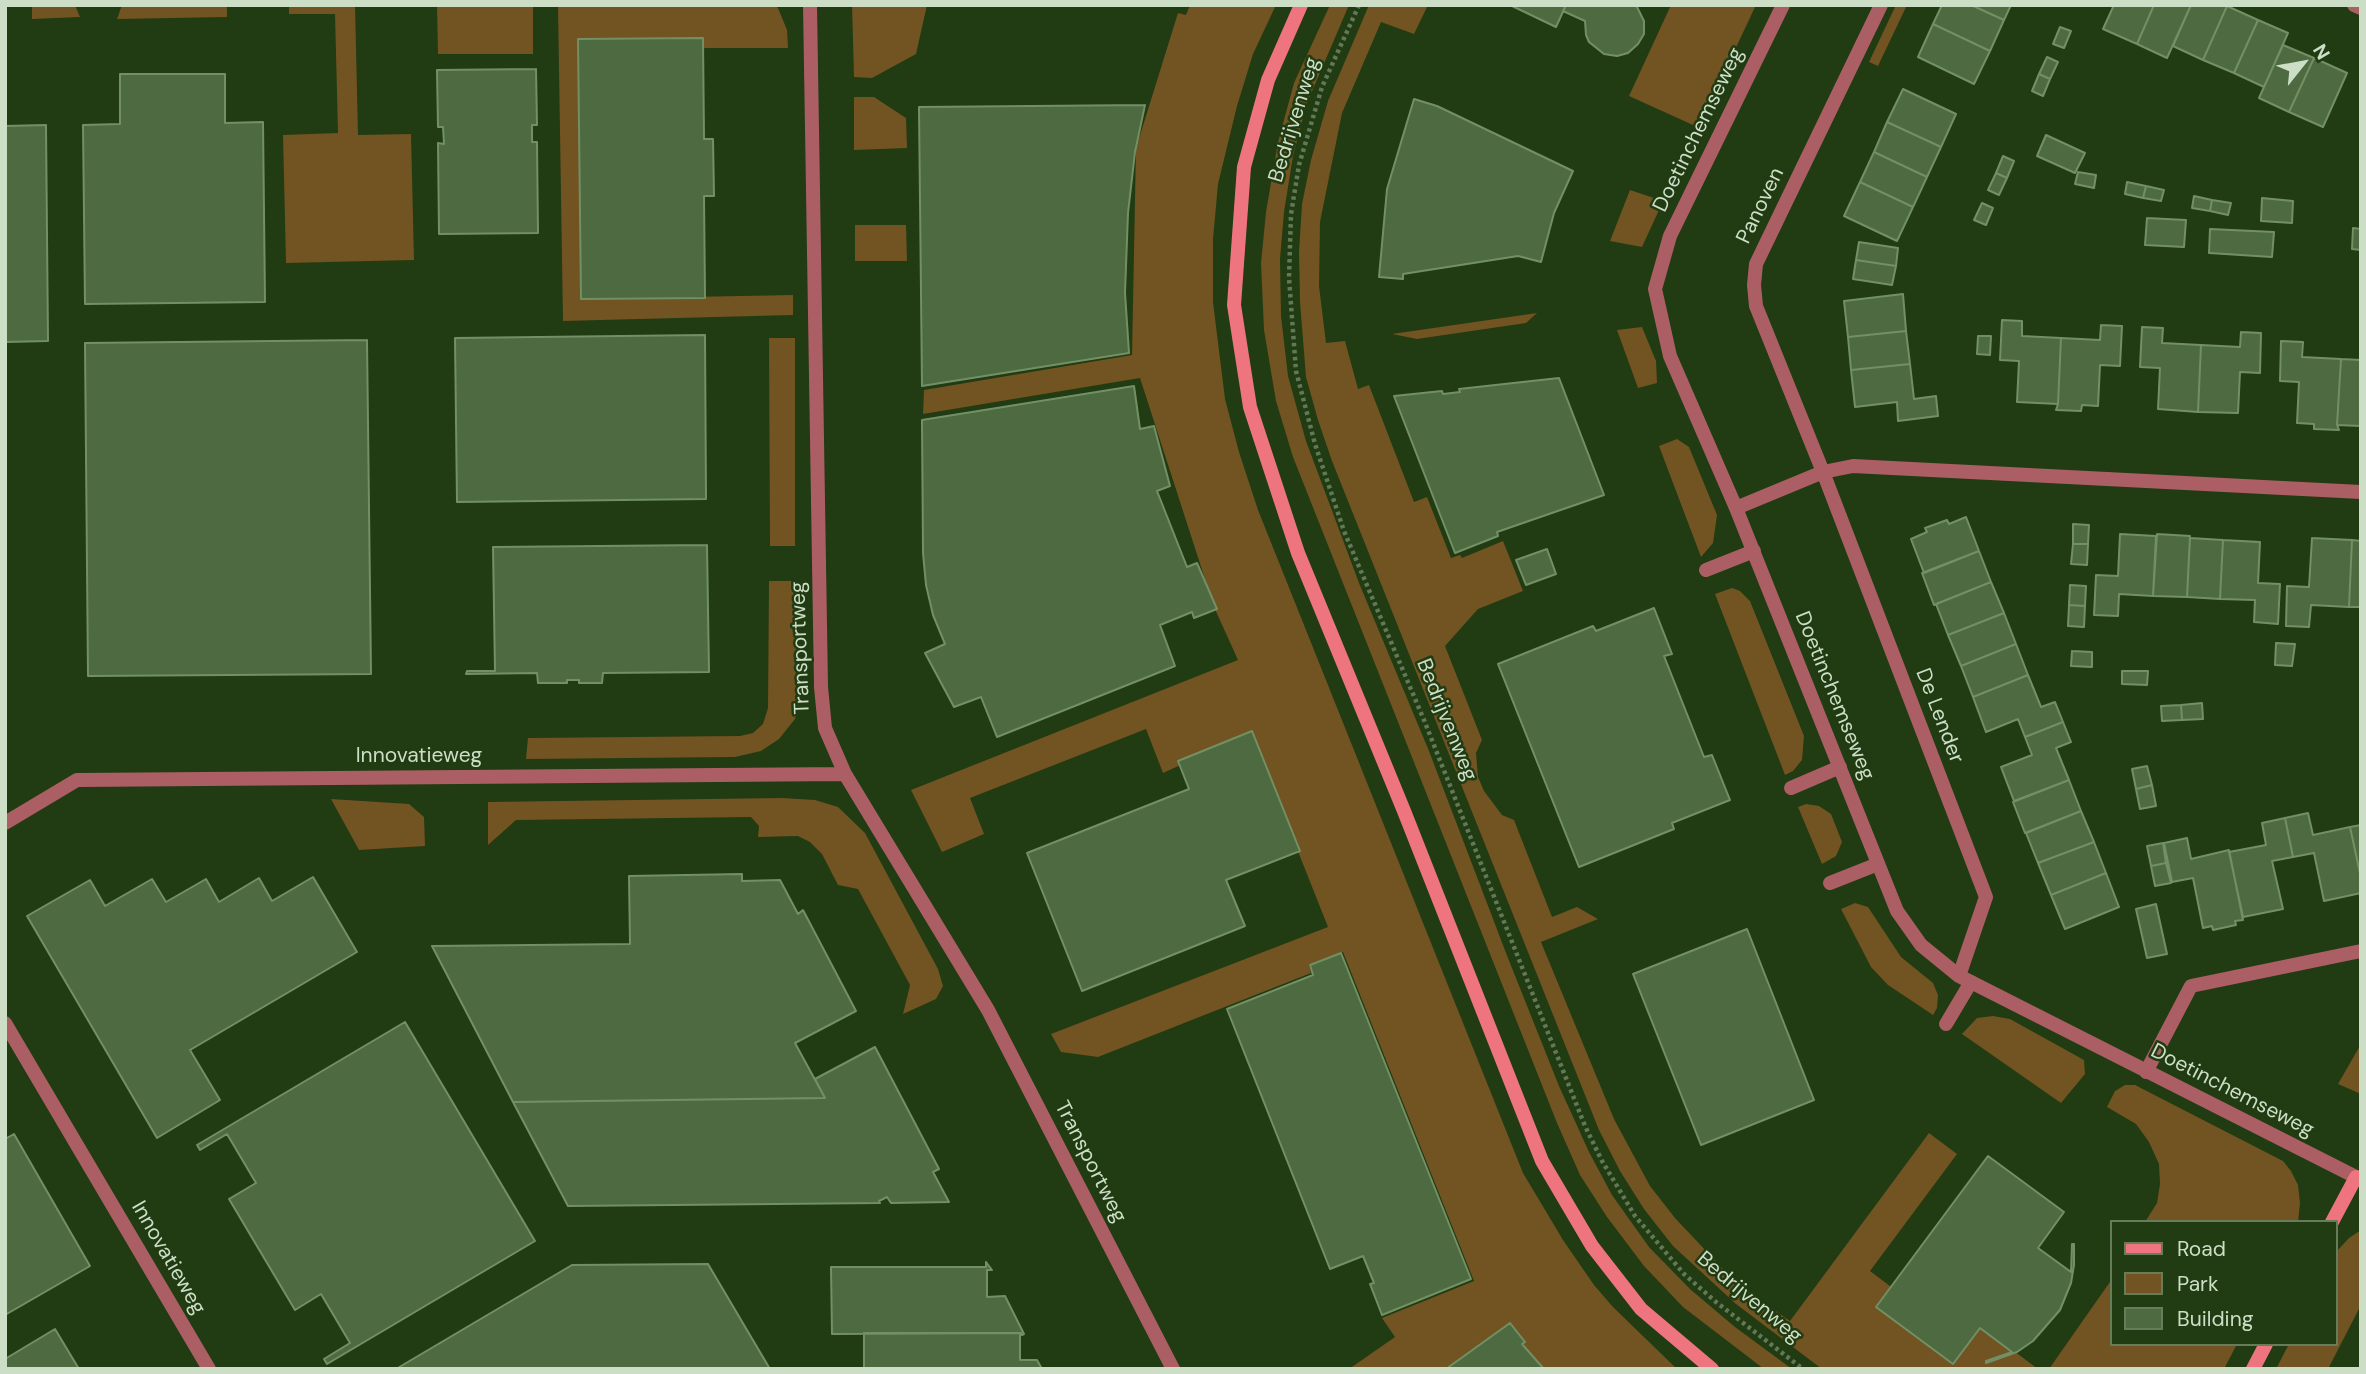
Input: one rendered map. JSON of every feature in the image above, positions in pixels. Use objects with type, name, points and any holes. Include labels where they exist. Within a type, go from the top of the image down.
[{"type":"main road","name":"Bedrijvenweg","points":[[1301,5],[1268,80],[1244,167],[1234,305],[1250,407],[1298,553],[1404,811],[1542,1161],[1592,1246],[1641,1310],[1712,1369]]},
{"type":"main road","name":"Doetinchemseweg","points":[[2333,1220],[2358,1178]]},
{"type":"main road","points":[[2253,1369],[2265,1346]]},
{"type":"street","name":"Transportweg","points":[[810,5],[821,687],[825,728],[845,774],[988,1010],[1173,1369]]},
{"type":"street","name":"Doetinchemseweg","points":[[1783,5],[1670,236],[1655,289],[1670,356],[1737,508],[1897,911],[1921,945],[1965,979],[2358,1178]]},
{"type":"street","name":"Panoven","points":[[1823,472],[1756,306],[1756,264],[1881,5]]},
{"type":"street","points":[[2354,5],[2361,8]]},
{"type":"street","points":[[1737,508],[1823,472],[1853,466],[2361,492]]},
{"type":"street","name":"De Lender","points":[[1823,472],[1986,897],[1965,979],[1946,1024]]},
{"type":"street","points":[[1706,570],[1754,551]]},
{"type":"street","points":[[1791,788],[1840,767]]},
{"type":"street","name":"Innovatieweg","points":[[5,823],[77,780],[845,774]]},
{"type":"street","points":[[1830,883],[1878,864]]},
{"type":"street","points":[[2146,1072],[2191,986],[2361,951]]},
{"type":"street","name":"Innovatieweg","points":[[5,1023],[209,1369]]},
{"type":"path","name":"Bedrijvenweg","points":[[1359,5],[1322,87],[1299,165],[1291,214],[1289,278],[1296,371],[1315,444],[1344,531],[1423,720],[1585,1126],[1602,1161],[1635,1216],[1684,1274],[1802,1369]]},
{"type":"green space","points":[[32,5],[75,5],[80,17],[32,19]]},
{"type":"green space","points":[[122,5],[227,5],[227,17],[117,19]]},
{"type":"green space","points":[[289,5],[355,5],[358,135],[411,134],[414,260],[286,263],[283,135],[338,133],[335,14],[289,14]]},
{"type":"green space","points":[[437,5],[533,5],[533,54],[438,54]]},
{"type":"green space","points":[[558,5],[775,5],[778,8],[787,30],[788,48],[703,48],[702,38],[579,39],[581,299],[793,295],[793,315],[563,321]]},
{"type":"green space","points":[[852,5],[927,5],[916,54],[872,78],[854,77]]},
{"type":"green space","points":[[1190,5],[1276,5],[1253,54],[1237,106],[1218,184],[1213,239],[1213,302],[1225,399],[1258,510],[1523,1173],[1594,1285],[1677,1369],[1349,1369],[1395,1337],[1382,1318],[1474,1281],[1343,952],[1309,965],[1311,973],[1098,1057],[1061,1052],[1051,1034],[1328,927],[1251,733],[1163,773],[1146,729],[970,798],[984,834],[942,852],[911,790],[1238,660],[1214,607],[1140,378],[923,414],[924,390],[1132,355],[1136,148],[1178,13],[1186,15]]},
{"type":"green space","points":[[1330,5],[1349,5],[1307,103],[1293,156],[1280,259],[1281,316],[1288,376],[1306,441],[1359,583],[1429,751],[1506,953],[1559,1086],[1589,1152],[1612,1195],[1649,1247],[1690,1289],[1735,1327],[1792,1369],[1764,1369],[1683,1307],[1644,1266],[1580,1175],[1293,457],[1276,401],[1264,330],[1261,263],[1266,212],[1278,142],[1294,83]]},
{"type":"green space","points":[[1369,5],[1428,5],[1414,34],[1381,22],[1342,113],[1320,222],[1319,286],[1326,343],[1345,341],[1358,389],[1369,385],[1414,502],[1427,497],[1451,558],[1460,555],[1462,558],[1503,541],[1523,591],[1478,609],[1445,646],[1482,740],[1476,753],[1478,777],[1484,791],[1502,815],[1514,820],[1552,917],[1577,907],[1598,919],[1541,942],[1614,1119],[1650,1186],[1675,1218],[1726,1272],[1790,1321],[1929,1133],[1957,1154],[1870,1271],[1894,1289],[1971,1319],[2038,1369],[1822,1369],[1736,1304],[1673,1246],[1644,1209],[1599,1130],[1332,461],[1306,377],[1300,302],[1302,204],[1328,101]]},
{"type":"green space","points":[[1671,5],[1756,5],[1700,124],[1693,125],[1629,96]]},
{"type":"green space","points":[[1896,5],[1907,5],[1878,66],[1869,62]]},
{"type":"green space","points":[[854,97],[874,97],[906,118],[907,148],[854,150]]},
{"type":"green space","points":[[1630,190],[1654,198],[1659,210],[1642,247],[1610,241]]},
{"type":"green space","points":[[855,225],[906,225],[907,261],[855,261]]},
{"type":"green space","points":[[1537,313],[1526,323],[1417,339],[1392,334]]},
{"type":"green space","points":[[1642,327],[1656,361],[1657,383],[1638,388],[1617,330]]},
{"type":"green space","points":[[769,338],[795,338],[795,546],[770,546]]},
{"type":"green space","points":[[1677,439],[1689,447],[1717,515],[1713,543],[1701,557],[1659,446]]},
{"type":"green space","points":[[769,581],[798,581],[800,702],[795,719],[779,739],[761,751],[735,757],[526,759],[528,738],[740,736],[753,733],[763,724],[768,708]]},
{"type":"green space","points":[[1732,588],[1740,591],[1750,601],[1804,736],[1802,760],[1793,771],[1785,775],[1715,594]]},
{"type":"green space","points":[[782,798],[815,800],[838,807],[865,833],[938,969],[943,986],[936,999],[903,1014],[910,985],[858,889],[838,885],[822,854],[810,842],[798,836],[758,837],[759,826],[751,817],[516,820],[488,845],[488,802]]},
{"type":"green space","points":[[331,799],[409,804],[424,817],[425,846],[359,850]]},
{"type":"green space","points":[[1806,804],[1819,806],[1831,814],[1842,842],[1836,856],[1822,864],[1798,807]]},
{"type":"green space","points":[[1855,903],[1868,907],[1901,957],[1933,983],[1938,995],[1937,1008],[1933,1015],[1888,985],[1871,967],[1841,909]]},
{"type":"green space","points":[[1993,1016],[2010,1019],[2084,1060],[2085,1074],[2061,1103],[1962,1034],[1977,1018]]},
{"type":"green space","points":[[2361,1044],[2361,1094],[2338,1084]]},
{"type":"green space","points":[[2125,1085],[2135,1085],[2283,1161],[2298,1185],[2298,1220],[2146,1220],[2157,1203],[2159,1164],[2149,1142],[2136,1124],[2107,1107],[2115,1091]]},
{"type":"green space","points":[[2361,1230],[2361,1305],[2328,1369],[2276,1369],[2288,1346],[2338,1346],[2338,1250]]},
{"type":"green space","points":[[2110,1282],[2110,1346],[2236,1346],[2224,1369],[2049,1369]]},
{"type":"building","points":[[1510,5],[1566,5],[1556,27]]},
{"type":"building","points":[[1566,5],[1636,5],[1644,21],[1644,34],[1628,53],[1617,56],[1604,54],[1589,42],[1585,21],[1563,11]]},
{"type":"building","points":[[1942,5],[1971,5],[2004,20],[1990,51],[1933,24]]},
{"type":"building","points":[[1971,5],[2011,5],[2004,20]]},
{"type":"building","points":[[2114,5],[2154,5],[2137,44],[2103,29]]},
{"type":"building","points":[[2154,5],[2191,5],[2167,58],[2137,44]]},
{"type":"building","points":[[2191,5],[2227,6],[2203,60],[2173,46]]},
{"type":"building","points":[[2227,6],[2258,20],[2234,73],[2203,60]]},
{"type":"building","points":[[2258,20],[2288,33],[2264,87],[2234,73]]},
{"type":"building","points":[[1933,24],[1990,51],[1974,84],[1918,57]]},
{"type":"building","points":[[2060,27],[2071,31],[2064,48],[2053,44]]},
{"type":"building","points":[[703,38],[704,139],[713,139],[714,196],[704,196],[705,298],[581,299],[578,39]]},
{"type":"building","points":[[2283,45],[2314,58],[2289,112],[2259,98]]},
{"type":"building","points":[[2047,57],[2058,62],[2050,79],[2039,74]]},
{"type":"building","points":[[2314,58],[2347,73],[2323,127],[2289,112]]},
{"type":"building","points":[[536,69],[537,125],[532,125],[532,142],[537,142],[538,233],[439,234],[438,143],[444,144],[443,127],[438,127],[437,70]]},
{"type":"building","points":[[120,74],[225,74],[225,123],[263,122],[265,302],[85,304],[83,125],[120,124]]},
{"type":"building","points":[[2039,74],[2050,79],[2043,96],[2032,91]]},
{"type":"building","points":[[1903,89],[1956,114],[1941,147],[1887,122]]},
{"type":"building","points":[[1414,99],[1437,106],[1573,171],[1554,213],[1541,262],[1518,256],[1403,274],[1403,279],[1379,277],[1387,189]]},
{"type":"building","points":[[1145,105],[1135,152],[1128,213],[1125,293],[1129,353],[922,386],[919,107]]},
{"type":"building","points":[[1887,122],[1941,147],[1927,177],[1874,152]]},
{"type":"building","points":[[46,125],[48,341],[5,342],[5,126]]},
{"type":"building","points":[[2046,135],[2085,153],[2075,173],[2037,156]]},
{"type":"building","points":[[1874,152],[1927,177],[1913,207],[1860,182]]},
{"type":"building","points":[[2003,156],[2014,161],[2007,178],[1996,173]]},
{"type":"building","points":[[2078,172],[2096,175],[2094,188],[2075,184]]},
{"type":"building","points":[[1996,173],[2007,178],[1999,195],[1988,190]]},
{"type":"building","points":[[1860,182],[1913,207],[1897,241],[1844,216]]},
{"type":"building","points":[[2127,182],[2146,186],[2143,198],[2125,194]]},
{"type":"building","points":[[2146,186],[2164,190],[2161,201],[2143,198]]},
{"type":"building","points":[[2194,196],[2212,200],[2210,211],[2192,208]]},
{"type":"building","points":[[2262,198],[2293,201],[2292,223],[2261,221]]},
{"type":"building","points":[[2212,200],[2231,203],[2228,215],[2210,211]]},
{"type":"building","points":[[1982,203],[1993,208],[1986,225],[1974,220]]},
{"type":"building","points":[[2147,218],[2186,220],[2184,247],[2145,245]]},
{"type":"building","points":[[2353,228],[2361,229],[2361,250],[2352,249]]},
{"type":"building","points":[[2210,229],[2274,232],[2272,257],[2209,253]]},
{"type":"building","points":[[1859,242],[1898,248],[1896,266],[1856,260]]},
{"type":"building","points":[[1856,260],[1896,266],[1892,285],[1853,279]]},
{"type":"building","points":[[1903,294],[1906,331],[1848,337],[1844,301]]},
{"type":"building","points":[[2002,320],[2022,321],[2022,336],[2061,338],[2058,404],[2017,402],[2019,361],[2000,360]]},
{"type":"building","points":[[2101,325],[2122,326],[2120,366],[2100,365],[2098,406],[2082,405],[2081,411],[2056,410],[2061,338],[2100,340]]},
{"type":"building","points":[[2142,327],[2163,328],[2162,343],[2201,345],[2198,412],[2158,409],[2160,368],[2140,367]]},
{"type":"building","points":[[1906,331],[1910,364],[1851,370],[1848,337]]},
{"type":"building","points":[[2241,332],[2261,333],[2260,373],[2240,372],[2238,413],[2198,412],[2201,345],[2240,347]]},
{"type":"building","points":[[705,335],[706,499],[457,502],[455,338]]},
{"type":"building","points":[[1978,336],[1991,336],[1990,355],[1977,354]]},
{"type":"building","points":[[367,340],[371,674],[88,676],[85,343]]},
{"type":"building","points":[[2281,341],[2303,342],[2302,357],[2341,359],[2337,425],[2339,430],[2314,429],[2314,424],[2297,423],[2299,382],[2280,381]]},
{"type":"building","points":[[2341,359],[2361,360],[2361,426],[2337,425]]},
{"type":"building","points":[[1910,364],[1914,399],[1936,396],[1938,416],[1898,421],[1897,402],[1855,407],[1851,370]]},
{"type":"building","points":[[1559,378],[1604,495],[1497,532],[1498,536],[1455,553],[1394,396],[1442,391],[1443,394],[1460,392],[1459,389]]},
{"type":"building","points":[[1134,386],[1140,429],[1154,426],[1170,486],[1157,491],[1187,567],[1197,563],[1217,609],[1194,618],[1192,612],[1160,625],[1175,666],[997,737],[981,697],[954,707],[925,653],[945,644],[933,615],[926,585],[923,553],[922,420]]},
{"type":"building","points":[[1966,517],[1979,551],[1924,573],[1911,539],[1927,532],[1925,528],[1947,520],[1949,524]]},
{"type":"building","points":[[2073,524],[2089,525],[2088,544],[2073,544]]},
{"type":"building","points":[[2120,534],[2156,536],[2153,596],[2119,594],[2118,616],[2094,615],[2096,575],[2118,576]]},
{"type":"building","points":[[2157,534],[2190,536],[2187,597],[2153,596]]},
{"type":"building","points":[[2190,538],[2223,540],[2220,599],[2187,597]]},
{"type":"building","points":[[2312,538],[2352,540],[2349,607],[2311,605],[2309,627],[2286,626],[2287,586],[2309,587]]},
{"type":"building","points":[[2223,540],[2260,542],[2258,583],[2280,584],[2278,624],[2254,622],[2255,600],[2220,599]]},
{"type":"building","points":[[2352,540],[2361,541],[2361,607],[2349,607]]},
{"type":"building","points":[[2073,544],[2088,544],[2087,565],[2071,564]]},
{"type":"building","points":[[707,545],[709,672],[603,673],[602,683],[567,680],[567,683],[538,683],[537,673],[466,674],[467,671],[495,671],[493,547]]},
{"type":"building","points":[[1547,549],[1556,574],[1526,585],[1516,560]]},
{"type":"building","points":[[1979,551],[1991,582],[1934,605],[1922,573]]},
{"type":"building","points":[[1991,582],[2004,613],[1948,635],[1936,604]]},
{"type":"building","points":[[2070,585],[2086,586],[2085,606],[2069,605]]},
{"type":"building","points":[[2069,605],[2085,606],[2084,627],[2068,626]]},
{"type":"building","points":[[1654,608],[1672,654],[1664,656],[1704,757],[1712,755],[1730,800],[1672,823],[1674,829],[1579,867],[1498,664],[1593,626],[1596,631]]},
{"type":"building","points":[[2004,613],[2016,644],[1961,666],[1948,635]]},
{"type":"building","points":[[2276,643],[2295,644],[2292,666],[2275,665]]},
{"type":"building","points":[[2016,644],[2028,675],[1973,697],[1961,666]]},
{"type":"building","points":[[2072,651],[2092,652],[2092,667],[2071,666]]},
{"type":"building","points":[[2122,671],[2148,671],[2147,685],[2122,684]]},
{"type":"building","points":[[2028,675],[2041,707],[2055,702],[2063,722],[2025,737],[2018,719],[1986,732],[1973,697]]},
{"type":"building","points":[[2202,703],[2203,719],[2182,720],[2181,705]]},
{"type":"building","points":[[2181,705],[2182,720],[2162,721],[2161,706]]},
{"type":"building","points":[[2063,722],[2071,742],[2056,748],[2069,780],[2014,801],[2001,767],[2032,755],[2025,737]]},
{"type":"building","points":[[1252,731],[1300,851],[1226,880],[1245,926],[1082,991],[1027,853],[1189,789],[1178,761]]},
{"type":"building","points":[[2147,766],[2152,785],[2136,789],[2132,769]]},
{"type":"building","points":[[2069,780],[2081,811],[2025,833],[2013,802]]},
{"type":"building","points":[[2152,785],[2156,806],[2140,809],[2136,789]]},
{"type":"building","points":[[2081,811],[2094,842],[2038,863],[2026,833]]},
{"type":"building","points":[[2308,813],[2313,835],[2350,827],[2361,878],[2361,893],[2324,901],[2314,853],[2293,857],[2285,818]]},
{"type":"building","points":[[2285,818],[2293,857],[2272,861],[2283,909],[2243,917],[2229,852],[2266,845],[2262,823]]},
{"type":"building","points":[[2361,825],[2361,878],[2350,827]]},
{"type":"building","points":[[2187,838],[2191,859],[2229,850],[2243,920],[2235,921],[2236,925],[2213,930],[2212,926],[2203,928],[2193,878],[2172,882],[2164,843]]},
{"type":"building","points":[[2094,842],[2106,873],[2051,895],[2038,863]]},
{"type":"building","points":[[2163,843],[2166,863],[2151,866],[2147,846]]},
{"type":"building","points":[[2166,863],[2171,883],[2155,886],[2151,866]]},
{"type":"building","points":[[2106,873],[2119,907],[2065,929],[2051,895]]},
{"type":"building","points":[[742,874],[742,881],[780,880],[798,914],[803,910],[856,1011],[795,1043],[825,1098],[513,1102],[432,946],[630,944],[629,876]]},
{"type":"building","points":[[313,877],[357,952],[190,1050],[220,1100],[157,1138],[27,916],[90,880],[105,906],[152,879],[166,902],[206,879],[219,902],[259,878],[272,901]]},
{"type":"building","points":[[2156,904],[2167,954],[2147,958],[2136,909]]},
{"type":"building","points":[[1747,929],[1814,1100],[1701,1145],[1633,974]]},
{"type":"building","points":[[1341,953],[1471,1279],[1382,1315],[1370,1284],[1374,1283],[1363,1256],[1330,1269],[1227,1009],[1313,975],[1310,965]]},
{"type":"building","points":[[405,1022],[535,1241],[327,1364],[324,1359],[350,1343],[321,1294],[295,1310],[229,1199],[256,1183],[227,1134],[200,1150],[197,1145]]},
{"type":"building","points":[[875,1047],[939,1169],[933,1172],[949,1202],[891,1203],[887,1197],[879,1201],[880,1203],[568,1206],[513,1102],[825,1098],[815,1079]]},
{"type":"building","points":[[14,1134],[90,1266],[5,1315],[5,1139]]},
{"type":"building","points":[[1988,1156],[2064,1212],[2038,1248],[2071,1272],[2074,1244],[2071,1283],[2060,1310],[2033,1341],[2017,1352],[1986,1363],[2012,1352],[1980,1328],[1953,1364],[1876,1307]]},
{"type":"building","points":[[986,1262],[992,1270],[987,1270],[987,1297],[1005,1296],[1024,1334],[832,1334],[831,1267],[986,1267]]},
{"type":"building","points":[[708,1264],[770,1369],[396,1369],[572,1265]]},
{"type":"building","points":[[1510,1323],[1525,1342],[1522,1344],[1544,1369],[1446,1369]]},
{"type":"building","points":[[55,1329],[79,1369],[5,1369],[5,1359]]},
{"type":"building","points":[[864,1333],[1020,1333],[1020,1360],[1037,1360],[1042,1369],[864,1369]]}]
